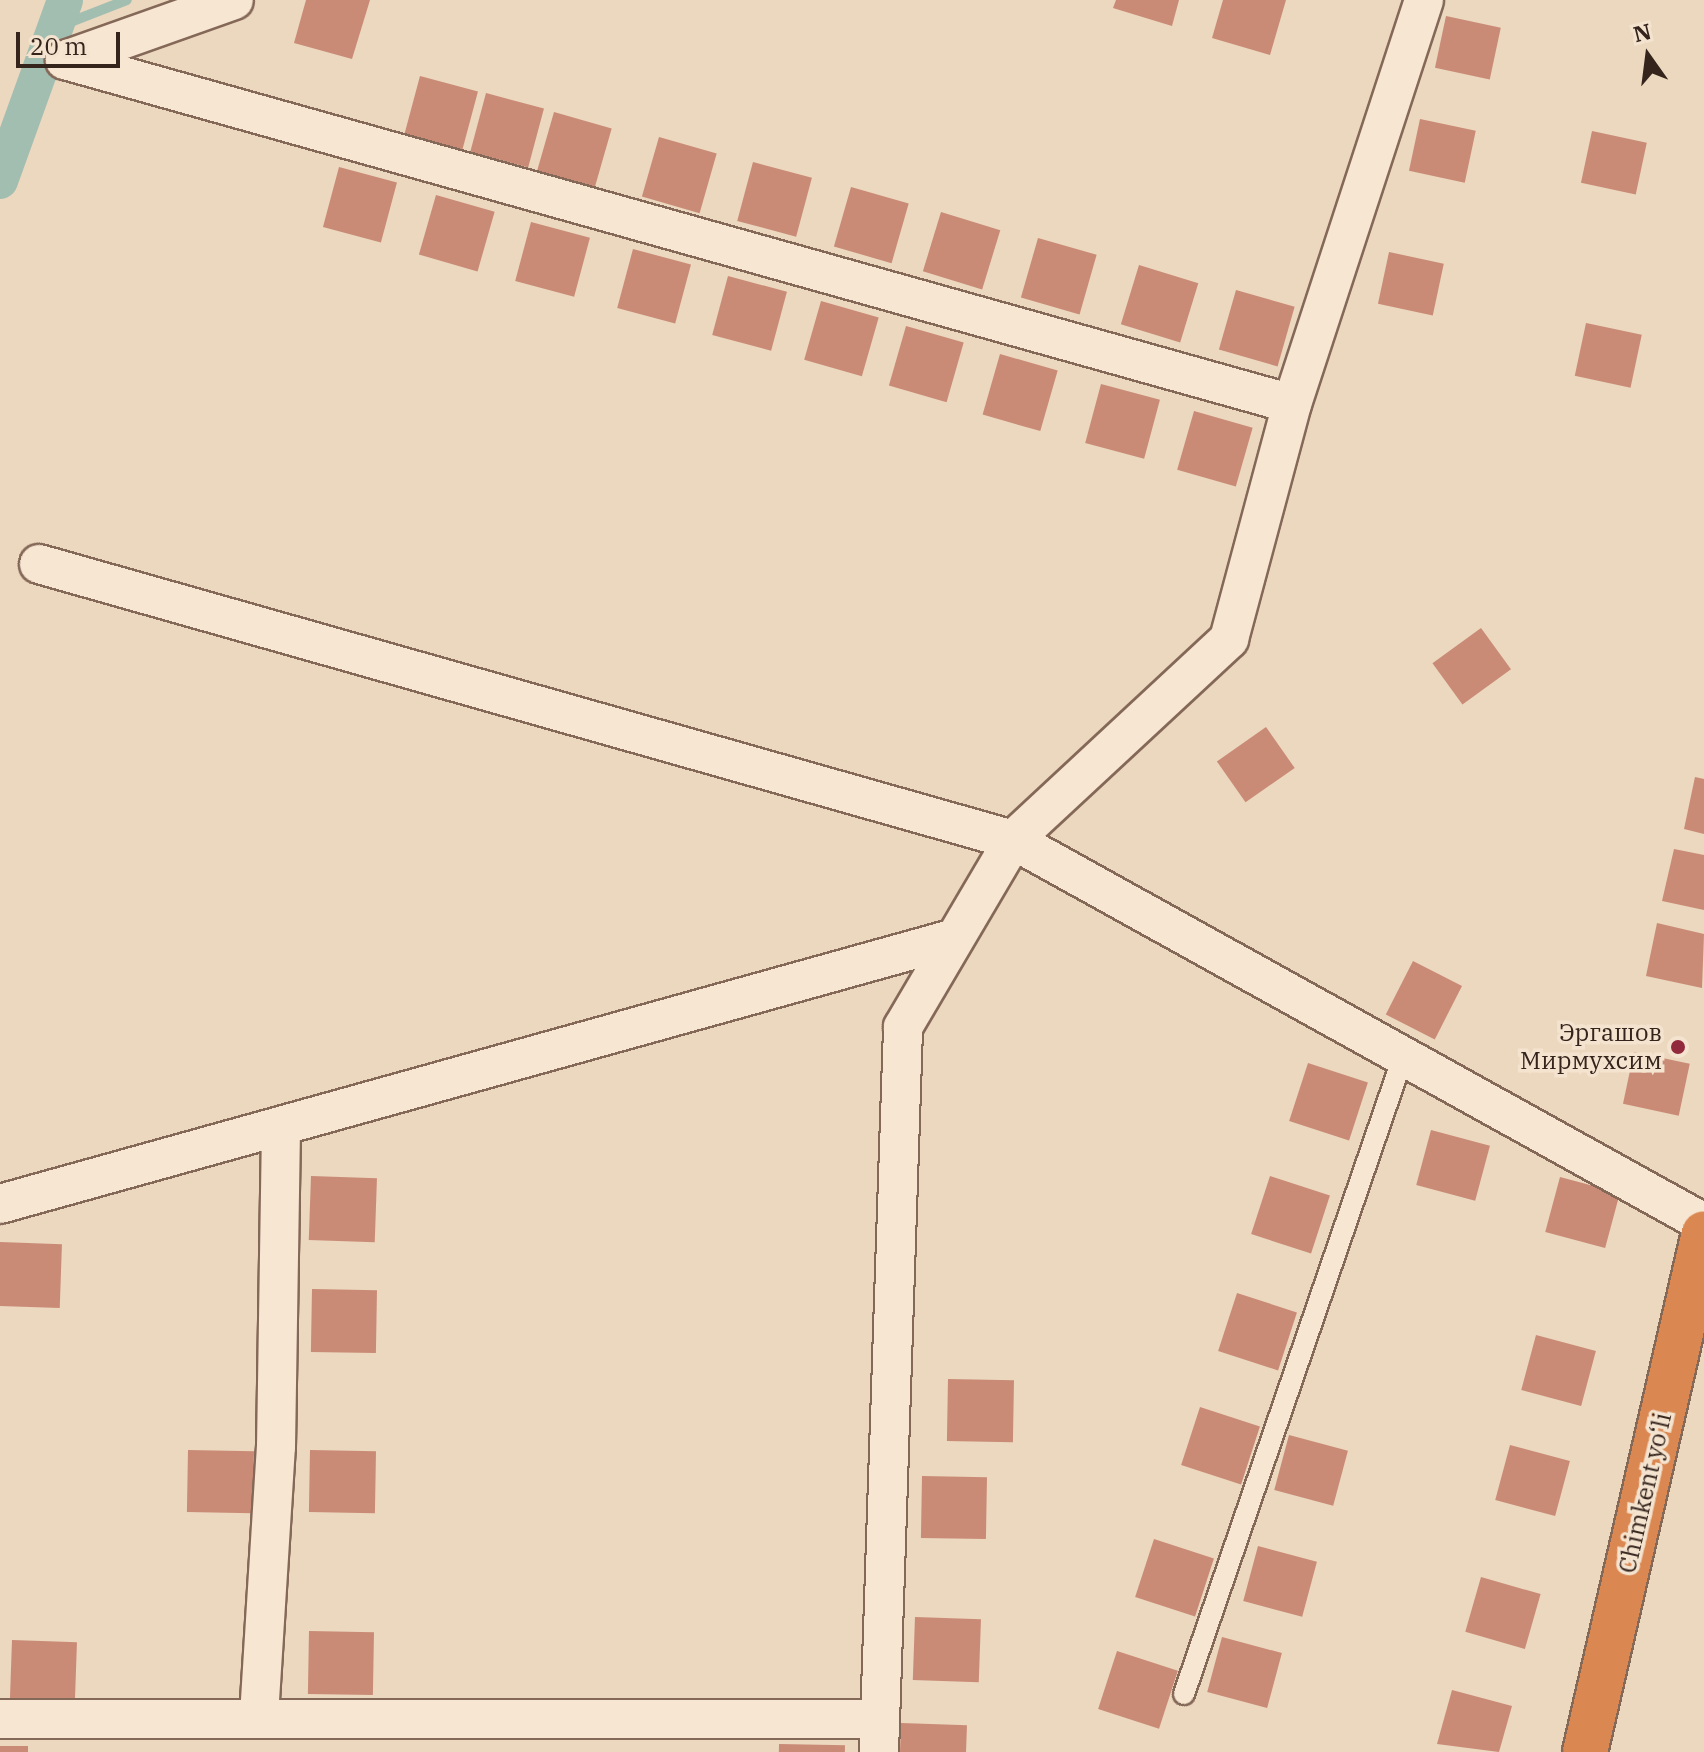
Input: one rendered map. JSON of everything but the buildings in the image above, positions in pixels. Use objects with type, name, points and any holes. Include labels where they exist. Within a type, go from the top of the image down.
[{"type":"highway","name":"Chimkent yo‘li","points":[[1585,1752],[1704,1233]]},
{"type":"street","points":[[234,0],[65,60],[1292,404]]},
{"type":"street","points":[[0,1719],[259,1716],[879,1736],[903,1027],[1013,840],[1229,639],[1292,404],[1414,2]]},
{"type":"street","points":[[39,564],[1013,840],[1704,1223]]},
{"type":"street","points":[[0,1204],[952,939]]},
{"type":"street","points":[[259,1716],[276,1447],[281,1126]]},
{"type":"lane","points":[[1184,1694],[1403,1057]]},
{"type":"waterway","points":[[0,181],[65,0]]},
{"type":"waterway","points":[[55,28],[127,0]]},
{"type":"place","name":"Эргашов Мирмухсим","points":[[1678,1047]]}]
